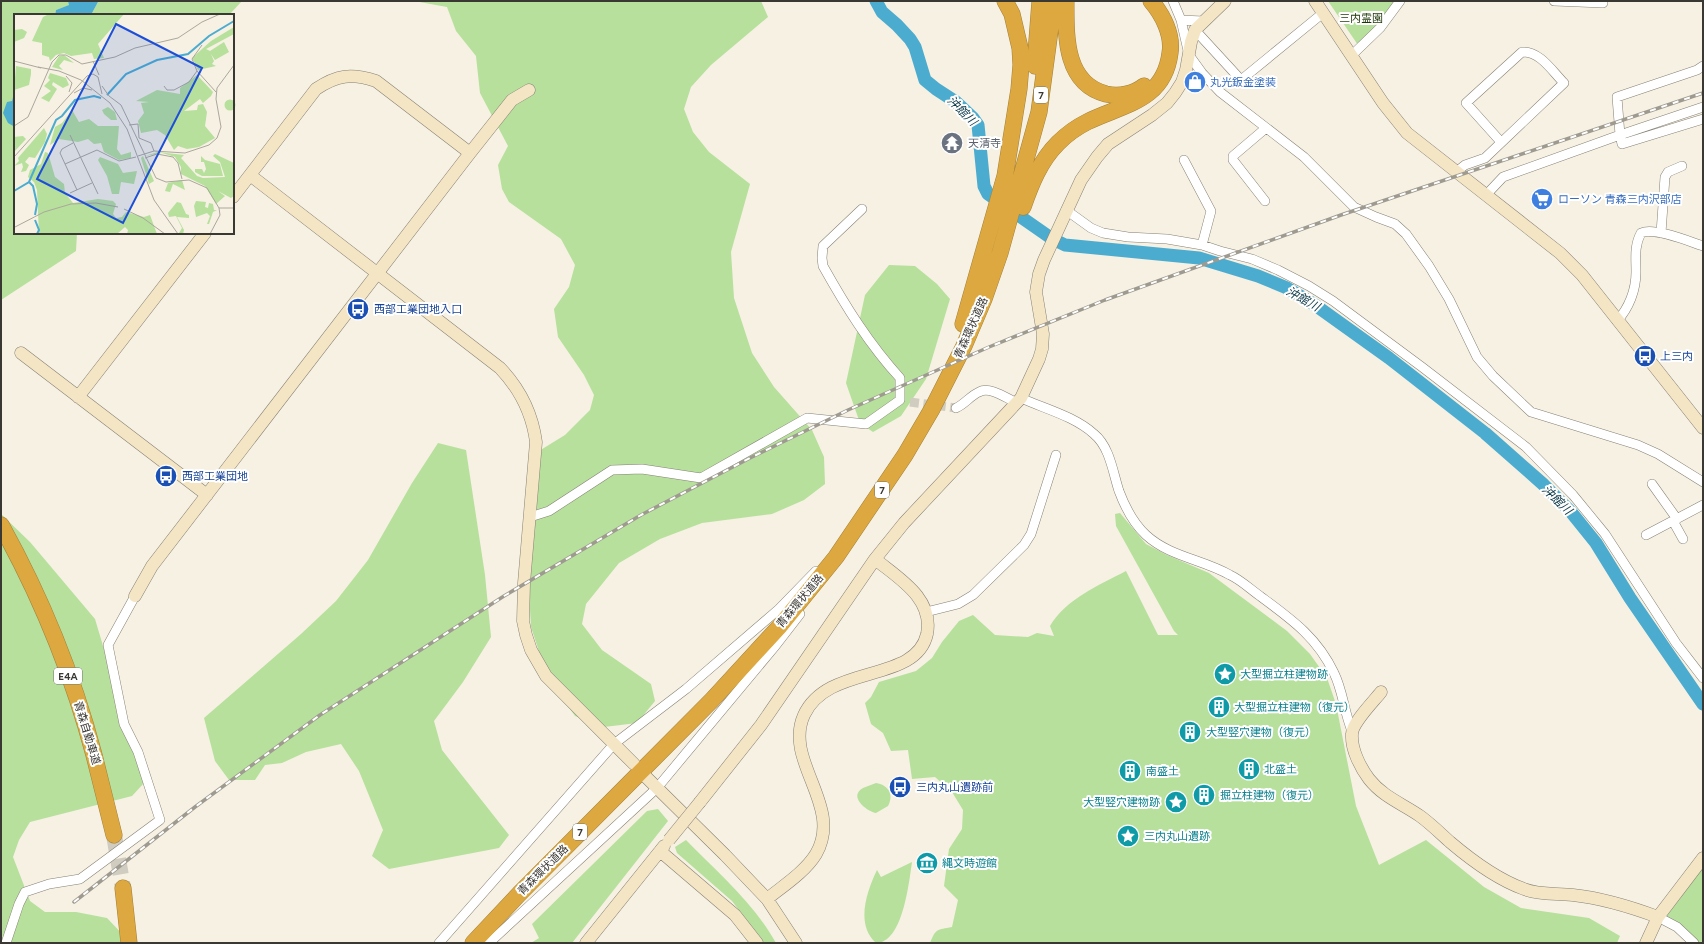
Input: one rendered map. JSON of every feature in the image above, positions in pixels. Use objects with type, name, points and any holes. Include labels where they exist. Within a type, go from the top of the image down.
[{"type":"highway","points":[[935,404],[968,311],[1005,176],[1013,132],[1021,65],[1020,48],[1012,14],[1005,1]]},
{"type":"highway","name":"7","points":[[1023,190],[1040,1]]},
{"type":"highway","name":"7","points":[[1023,190],[1039,112],[1054,1]]},
{"type":"highway","points":[[1066,1],[1066,42],[1071,60],[1077,73],[1087,84],[1100,92],[1112,95],[1126,94],[1140,89],[1151,81],[1160,68],[1163,54],[1163,40],[1158,23],[1142,1]]},
{"type":"highway","points":[[1023,190],[1046,157],[1058,144],[1086,123],[1139,100],[1151,93],[1160,83],[1169,62],[1171,48],[1169,33],[1163,19],[1151,1]]},
{"type":"highway","name":"青森環状道路","points":[[473,943],[519,894],[748,662],[780,626],[836,557],[892,475],[935,404],[964,346],[984,299],[1014,221],[1023,190]]},
{"type":"highway","name":"青森自動車道","points":[[1,525],[15,550],[48,622],[72,686],[94,754],[114,835]]},
{"type":"highway","points":[[122,888],[129,943]]},
{"type":"street","points":[[1173,1],[1181,20],[1189,55],[1202,73],[1220,92],[1304,157],[1354,207],[1395,224],[1406,234],[1429,266],[1449,299],[1477,357],[1493,376],[1532,412],[1638,445],[1658,454],[1703,482]]},
{"type":"street","points":[[586,943],[761,725],[875,559],[904,524],[1019,400],[1039,359],[1042,349],[1042,334],[1036,292],[1044,260],[1081,180],[1108,144],[1152,115],[1167,103],[1182,82],[1199,26],[1225,1]]},
{"type":"street","points":[[1314,1],[1383,103],[1407,133],[1456,172],[1487,194],[1560,253],[1582,275],[1703,428]]},
{"type":"street","points":[[1351,56],[1380,28],[1400,1]]},
{"type":"street","points":[[1554,1],[1603,3]]},
{"type":"street","points":[[1181,20],[1199,26],[1241,80],[1323,13]]},
{"type":"street","points":[[1456,172],[1465,165],[1485,158],[1564,83],[1537,55],[1530,52],[1522,52],[1466,103],[1501,142]]},
{"type":"street","points":[[1703,66],[1697,70],[1617,97],[1622,144],[1703,119]]},
{"type":"street","points":[[234,196],[316,89],[326,82],[337,78],[350,76],[363,77],[376,81],[470,153]]},
{"type":"street","points":[[6,943],[19,904],[25,892],[49,884],[80,879],[160,820],[138,752],[124,724],[108,645],[152,566],[470,153],[512,100],[529,90]]},
{"type":"street","points":[[1487,194],[1503,177],[1703,107]]},
{"type":"street","points":[[1265,201],[1233,160],[1233,156],[1266,128]]},
{"type":"street","points":[[1184,160],[1211,211],[1202,245]]},
{"type":"street","points":[[1661,233],[1665,177],[1668,172],[1682,166]]},
{"type":"street","points":[[250,175],[500,368],[512,381],[522,396],[534,427],[536,442],[523,604],[526,635],[531,650],[546,676],[634,764]]},
{"type":"street","points":[[862,208],[823,246],[823,266],[854,319],[880,357],[900,378],[900,400]]},
{"type":"street","points":[[1065,214],[1102,233],[1128,237],[1167,239],[1202,245],[1220,252],[1252,259],[1309,286],[1333,301],[1526,447],[1588,512],[1623,559],[1676,643],[1703,678]]},
{"type":"street","points":[[1617,321],[1626,311],[1632,296],[1636,274],[1636,242],[1641,233],[1646,231],[1661,233],[1703,246]]},
{"type":"street","points":[[78,397],[204,234]]},
{"type":"street","points":[[21,353],[207,495]]},
{"type":"street","points":[[956,408],[963,405],[978,392],[988,390],[1073,420],[1095,434],[1108,455],[1120,492],[1135,524],[1146,535],[1175,554],[1231,575],[1304,630],[1327,659],[1335,675],[1348,722],[1352,731],[1352,743],[1362,767],[1369,779],[1379,790],[1419,815],[1450,842],[1489,870],[1525,890],[1574,895],[1642,911],[1677,927],[1694,943]]},
{"type":"street","points":[[530,517],[549,511],[612,470],[642,469],[701,478],[807,418],[866,424],[900,400],[910,402]]},
{"type":"street","points":[[926,612],[966,600],[1024,545],[1031,534],[1056,455]]},
{"type":"street","points":[[439,943],[614,744],[686,689],[779,609],[816,571],[875,492],[892,475]]},
{"type":"street","points":[[1652,484],[1675,520],[1683,539]]},
{"type":"street","points":[[1646,535],[1703,506]]},
{"type":"street","points":[[489,943],[657,788],[776,645],[819,589],[836,557]]},
{"type":"street","points":[[767,899],[806,866],[815,855],[824,832],[822,809],[804,759],[800,743],[800,729],[808,708],[815,698],[833,686],[906,661],[922,646],[927,633],[926,612],[920,599],[914,591],[875,559]]},
{"type":"street","points":[[1352,731],[1381,692]]},
{"type":"street","points":[[646,777],[767,899],[796,943]]},
{"type":"street","points":[[660,851],[735,915],[757,943]]},
{"type":"street","points":[[1646,943],[1658,917],[1703,858]]},
{"type":"green space","points":[[1,1],[68,1],[70,5],[56,10],[55,14],[14,14],[14,93],[12,102],[14,126],[14,234],[77,234],[76,251],[1,300]]},
{"type":"green space","points":[[242,1],[230,14],[92,14],[98,2]]},
{"type":"green space","points":[[414,1],[761,1],[768,17],[711,65],[691,87],[684,109],[693,132],[709,152],[750,184],[731,252],[734,298],[752,353],[774,387],[812,430],[824,457],[825,484],[804,500],[772,514],[702,523],[660,539],[619,563],[586,604],[582,624],[602,650],[651,684],[655,701],[637,723],[604,727],[575,716],[557,691],[545,670],[531,627],[527,557],[539,451],[565,435],[590,410],[594,395],[584,375],[558,337],[554,309],[569,287],[575,265],[561,239],[509,202],[502,189],[498,165],[508,146],[480,93],[476,56],[456,31],[447,7]]},
{"type":"green space","name":"三内霊園","points":[[1328,1],[1395,1],[1377,28],[1358,45]]},
{"type":"green space","points":[[889,265],[915,266],[937,284],[950,299],[926,379],[901,416],[873,432],[860,423],[846,383],[865,295]]},
{"type":"green space","points":[[438,443],[466,450],[485,575],[491,637],[463,682],[434,721],[442,750],[509,835],[499,848],[389,869],[372,856],[383,830],[359,771],[341,744],[306,752],[282,763],[265,765],[255,780],[229,780],[215,761],[204,718],[301,634],[336,601],[368,560],[412,483]]},
{"type":"green space","points":[[1120,513],[1146,544],[1167,555],[1209,573],[1287,631],[1310,654],[1327,678],[1336,704],[1356,806],[1379,865],[1426,840],[1484,887],[1521,908],[1589,918],[1620,936],[1617,943],[930,943],[938,930],[952,927],[958,900],[944,886],[949,849],[962,829],[963,810],[952,792],[935,777],[912,779],[908,750],[891,751],[883,733],[871,724],[865,703],[871,697],[879,682],[916,671],[932,658],[942,642],[959,621],[973,615],[995,635],[1028,637],[1037,633],[1054,636],[1050,626],[1065,608],[1074,600],[1094,587],[1126,571],[1158,635],[1178,635],[1174,631],[1116,526],[1115,514]]},
{"type":"green space","points":[[1,514],[30,542],[95,619],[144,783],[132,796],[30,822],[19,840],[13,857],[30,901],[45,912],[76,912],[107,918],[128,940],[128,943],[1,943]]},
{"type":"green space","points":[[876,783],[887,788],[890,794],[890,802],[888,806],[876,813],[872,812],[860,803],[857,795],[863,788]]},
{"type":"green space","points":[[658,809],[668,821],[572,943],[531,943],[539,938],[532,924],[647,811]]},
{"type":"green space","points":[[686,840],[746,901],[767,928],[776,943],[764,943],[732,901],[677,853],[675,847]]},
{"type":"green space","points":[[912,862],[903,910],[898,923],[893,933],[885,940],[876,943],[866,927],[864,917],[867,897],[873,878],[877,870],[881,877]]},
{"type":"green space","points":[[1703,867],[1703,943],[1699,943],[1684,927],[1663,916]]},
{"type":"water","points":[[68,1],[100,1],[92,14],[55,14],[56,10],[69,5]]},
{"type":"water","points":[[14,93],[14,126],[8,123],[3,113],[7,102],[12,101]]},
{"type":"waterway","name":"沖館川","points":[[876,1],[882,12],[897,25],[915,47],[925,80],[956,102],[973,118],[978,125],[984,186],[988,194],[1051,238],[1065,245],[1199,258],[1258,276],[1287,288],[1315,305],[1389,358],[1485,433],[1544,485],[1571,512],[1596,543],[1630,598],[1703,704]]},
{"type":"tunnel","points":[[910,402],[956,408]]},
{"type":"tunnel","points":[[114,835],[123,888]]},
{"type":"railway","points":[[74,902],[195,807],[320,715],[504,596],[641,515],[750,458],[848,410],[989,347],[1105,300],[1341,215],[1703,93]]},
{"type":"place","name":"丸光鈑金塗装","points":[[1195,82]]},
{"type":"place","name":"天清寺","points":[[952,143]]},
{"type":"place","name":"ローソン 青森三内沢部店","points":[[1542,199]]},
{"type":"place","name":"西部工業団地入口","points":[[358,309]]},
{"type":"place","name":"上三内","points":[[1645,356]]},
{"type":"place","name":"西部工業団地","points":[[166,476]]},
{"type":"place","name":"大型掘立柱建物跡","points":[[1225,674]]},
{"type":"place","name":"大型掘立柱建物（復元）","points":[[1219,707]]},
{"type":"place","name":"大型竪穴建物（復元）","points":[[1190,732]]},
{"type":"place","name":"北盛土","points":[[1249,769]]},
{"type":"place","name":"南盛土","points":[[1130,771]]},
{"type":"place","name":"三内丸山遺跡前","points":[[900,787]]},
{"type":"place","name":"掘立柱建物（復元）","points":[[1204,795]]},
{"type":"place","name":"大型竪穴建物跡","points":[[1176,802]]},
{"type":"place","name":"三内丸山遺跡","points":[[1128,836]]},
{"type":"place","name":"縄文時遊館","points":[[927,863]]}]
